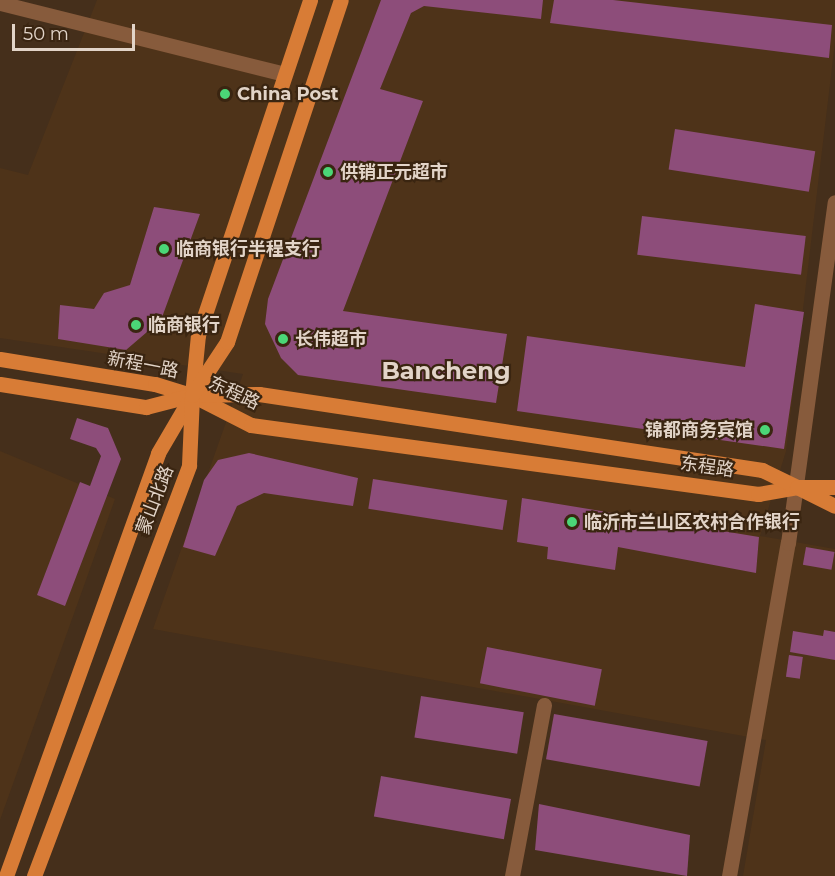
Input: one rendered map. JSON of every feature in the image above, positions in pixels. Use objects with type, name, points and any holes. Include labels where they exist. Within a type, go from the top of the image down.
[{"type":"main road","name":"蒙山北路","points":[[34,876],[189,465],[192,395],[198,335],[310,0]]},
{"type":"main road","points":[[6,876],[158,453],[227,342],[341,0]]},
{"type":"main road","name":"新程一路","points":[[0,359],[155,384],[192,395]]},
{"type":"main road","name":"新程一路","points":[[0,384],[146,407],[192,395]]},
{"type":"main road","name":"东程路","points":[[192,395],[259,394],[762,470],[835,506]]},
{"type":"main road","name":"东程路","points":[[192,395],[251,425],[758,494],[797,487],[835,487]]},
{"type":"street","points":[[0,3],[284,74]]},
{"type":"street","points":[[729,876],[797,487],[835,202]]},
{"type":"street","points":[[512,876],[544,705]]},
{"type":"shaded area","points":[[97,0],[835,0],[835,42],[786,451],[760,536],[835,549],[835,876],[743,876],[766,740],[153,629],[243,374],[0,338],[0,168],[28,175]]},
{"type":"shaded area","points":[[0,451],[115,499],[0,820]]},
{"type":"building","points":[[381,0],[543,0],[541,19],[424,6],[411,13],[380,89],[423,101],[343,311],[507,334],[496,403],[298,375],[281,358],[265,324],[268,299]]},
{"type":"building","points":[[554,0],[613,0],[832,25],[829,58],[550,23]]},
{"type":"building","points":[[675,129],[815,151],[809,192],[669,169]]},
{"type":"building","name":"临商银行半程支行","points":[[154,207],[200,214],[161,320],[126,350],[58,339],[60,305],[94,309],[104,293],[130,285]]},
{"type":"building","points":[[642,216],[806,236],[801,275],[637,255]]},
{"type":"building","points":[[755,304],[804,312],[784,449],[517,411],[527,336],[745,367]]},
{"type":"building","points":[[77,418],[108,428],[121,459],[65,606],[37,595],[80,482],[90,486],[101,456],[96,448],[70,439]]},
{"type":"building","points":[[249,453],[358,478],[353,506],[264,493],[237,506],[215,556],[183,547],[204,480],[218,460]]},
{"type":"building","points":[[373,479],[507,500],[503,530],[368,509]]},
{"type":"building","points":[[522,498],[759,537],[756,573],[618,547],[615,570],[547,559],[548,547],[517,542]]},
{"type":"building","points":[[806,547],[835,552],[831,570],[803,565]]},
{"type":"building","points":[[824,630],[835,632],[835,660],[790,652],[793,631],[823,636]]},
{"type":"building","points":[[487,647],[602,669],[595,706],[480,683]]},
{"type":"building","points":[[789,655],[803,657],[800,679],[786,677]]},
{"type":"building","points":[[421,696],[524,712],[517,754],[414,737]]},
{"type":"building","points":[[554,714],[708,741],[700,786],[546,759]]},
{"type":"building","points":[[381,776],[511,799],[504,839],[374,816]]},
{"type":"building","points":[[539,804],[690,835],[687,876],[535,850]]},
{"type":"place","name":"China Post","points":[[225,94]]},
{"type":"place","name":"供销正元超市","points":[[328,172]]},
{"type":"place","name":"临商银行半程支行","points":[[164,249]]},
{"type":"place","name":"临商银行","points":[[136,325]]},
{"type":"place","name":"长伟超市","points":[[283,339]]},
{"type":"place","name":"锦都商务宾馆","points":[[765,430]]},
{"type":"place","name":"临沂市兰山区农村合作银行","points":[[572,522]]},
{"type":"district","name":"Bancheng","points":[[446,371]]}]
